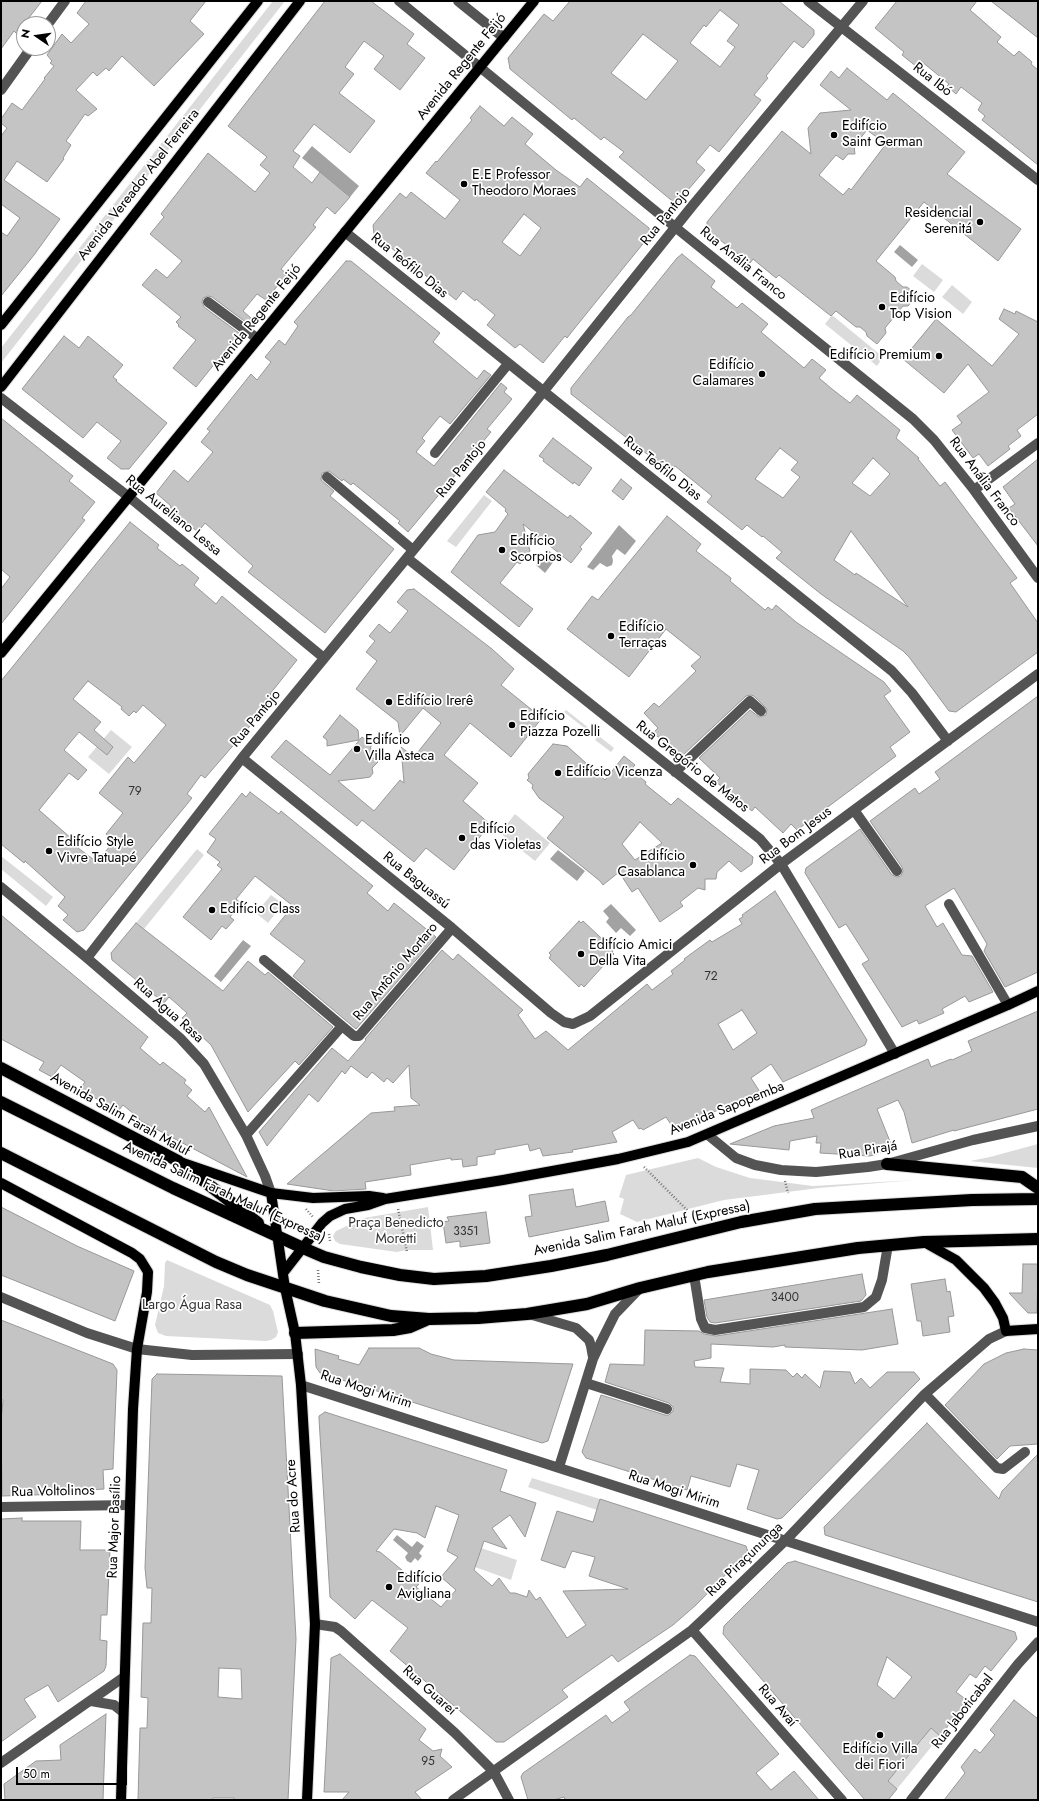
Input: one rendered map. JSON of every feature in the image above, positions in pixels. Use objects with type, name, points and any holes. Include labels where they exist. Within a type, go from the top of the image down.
[{"type":"highway","name":"Avenida Salim Farah Maluf","points":[[1,1068],[178,1161],[278,1238]]},
{"type":"highway","name":"Avenida Salim Farah Maluf (Expressa)","points":[[1,1102],[278,1238],[324,1256],[400,1275],[434,1279],[486,1276],[607,1255],[741,1222],[815,1209],[972,1200],[1038,1199]]},
{"type":"highway","points":[[2,1154],[216,1262],[247,1275],[325,1301],[368,1312],[429,1319],[478,1318],[527,1314],[587,1304],[640,1288],[694,1276],[888,1245],[924,1242],[1038,1239]]},
{"type":"highway","points":[[887,1164],[1022,1177],[1038,1188]]},
{"type":"highway","points":[[295,1333],[393,1330],[429,1319]]},
{"type":"main road","name":"Avenida Vereador Abel Ferreira","points":[[1,325],[258,1]]},
{"type":"main road","name":"Avenida Vereador Abel Ferreira","points":[[1,387],[300,1]]},
{"type":"main road","name":"Avenida Regente Feijó","points":[[1,653],[534,1]]},
{"type":"main road","name":"Avenida Sapopemba","points":[[283,1273],[317,1229],[330,1216],[345,1209],[368,1205],[385,1199],[618,1159],[688,1142],[708,1135],[1038,991]]},
{"type":"main road","name":"Avenida Sapopemba","points":[[178,1161],[271,1193],[312,1198],[369,1196],[385,1199]]},
{"type":"main road","name":"Rua Major Basílio","points":[[1,1183],[104,1236],[140,1259],[148,1272],[148,1282],[137,1349],[120,1800]]},
{"type":"main road","name":"Rua do Acre","points":[[271,1193],[285,1288],[295,1333],[301,1385],[315,1624],[307,1800]]},
{"type":"main road","points":[[924,1242],[956,1260],[984,1288],[996,1303],[1003,1318],[1006,1331]]},
{"type":"main road","name":"Rua Piraçununga","points":[[1006,1331],[1038,1329]]},
{"type":"street","points":[[54,16],[65,1]]},
{"type":"street","name":"Rua Anália Franco","points":[[399,1],[675,227],[913,419],[934,440],[974,490],[1038,578]]},
{"type":"street","points":[[458,1],[504,38]]},
{"type":"street","name":"Rua Ibó","points":[[808,1],[1038,180]]},
{"type":"street","name":"Rua Pantojo","points":[[87,958],[242,758],[543,392],[675,227],[863,1]]},
{"type":"street","points":[[1,90],[25,56]]},
{"type":"street","name":"Rua Teófilo Dias","points":[[345,232],[892,671],[908,688],[948,740]]},
{"type":"street","points":[[208,302],[258,339]]},
{"type":"street","points":[[435,453],[508,364]]},
{"type":"street","name":"Rua Aureliano Lessa","points":[[1,398],[129,497],[324,658]]},
{"type":"street","points":[[974,490],[1038,443]]},
{"type":"street","name":"Rua Gregório de Matos","points":[[327,477],[410,554],[675,772],[760,839],[781,864],[895,1054]]},
{"type":"street","name":"Rua Bom Jesus","points":[[573,1024],[590,1016],[781,864],[1038,674]]},
{"type":"street","points":[[675,772],[750,701],[761,711]]},
{"type":"street","name":"Rua Baguassú","points":[[242,758],[452,928],[551,1013],[564,1022],[573,1024]]},
{"type":"street","points":[[854,810],[897,871]]},
{"type":"street","name":"Rua Água Rasa","points":[[1,887],[87,958],[194,1053],[216,1081],[246,1135],[265,1176],[271,1193]]},
{"type":"street","points":[[949,904],[1008,1005]]},
{"type":"street","name":"Rua Antônio Mortaro","points":[[264,960],[354,1036],[362,1034],[452,928]]},
{"type":"street","name":"Rua Antônio Mortaro","points":[[246,1135],[342,1026]]},
{"type":"street","name":"Rua Pirajá","points":[[708,1135],[736,1158],[755,1165],[781,1170],[816,1172],[887,1164],[973,1140],[1038,1126]]},
{"type":"street","points":[[694,1276],[701,1319],[706,1328],[715,1330],[864,1307],[876,1297],[882,1280],[888,1245]]},
{"type":"street","points":[[559,1467],[593,1359],[615,1314],[640,1288]]},
{"type":"street","points":[[1,1297],[87,1333],[137,1349],[192,1355],[298,1354]]},
{"type":"street","points":[[527,1314],[576,1328],[589,1340],[592,1346],[593,1359]]},
{"type":"street","name":"Rua Piraçununga","points":[[453,1800],[692,1630],[785,1541],[926,1394],[989,1339],[1006,1331]]},
{"type":"street","points":[[586,1383],[667,1409]]},
{"type":"street","name":"Rua Mogi Mirim","points":[[301,1385],[1038,1622]]},
{"type":"street","points":[[926,1394],[997,1468],[1003,1469],[1025,1452]]},
{"type":"street","name":"Rua Voltolinos","points":[[1,1507],[130,1505]]},
{"type":"street","name":"Rua Guareí","points":[[315,1624],[336,1627],[455,1733],[494,1772],[509,1800]]},
{"type":"street","name":"Rua Avaí","points":[[692,1630],[842,1800]]},
{"type":"street","name":"Rua Jaboticabal","points":[[911,1800],[1018,1664],[1038,1642]]},
{"type":"street","points":[[1,1763],[124,1677]]},
{"type":"street","points":[[91,1701],[114,1705],[123,1712]]},
{"type":"path","points":[[644,1167],[688,1211]]},
{"type":"path","points":[[784,1179],[788,1193]]},
{"type":"path","points":[[304,1207],[314,1219]]},
{"type":"path","points":[[398,1209],[406,1252]]},
{"type":"path","points":[[318,1270],[319,1284]]},
{"type":"green space","points":[[273,1],[285,1],[1,363],[1,348]]},
{"type":"green space","points":[[922,264],[943,280],[934,292],[913,276]]},
{"type":"green space","points":[[952,285],[972,302],[963,314],[942,297]]},
{"type":"green space","points":[[832,315],[883,357],[877,366],[825,324]]},
{"type":"green space","points":[[484,495],[492,501],[456,547],[447,541]]},
{"type":"green space","points":[[566,710],[614,748],[611,752],[595,740],[597,738],[564,712]]},
{"type":"green space","points":[[111,730],[132,747],[109,774],[88,757]]},
{"type":"green space","points":[[515,814],[550,843],[535,861],[500,833]]},
{"type":"green space","points":[[197,849],[204,855],[144,929],[136,923]]},
{"type":"green space","points":[[1,856],[53,897],[46,906],[1,869]]},
{"type":"green space","points":[[271,895],[283,904],[268,923],[256,913]]},
{"type":"green space","points":[[1038,1144],[1038,1168],[970,1161],[990,1157]]},
{"type":"green space","points":[[698,1158],[716,1167],[750,1178],[813,1186],[915,1180],[819,1188],[724,1200],[637,1222],[620,1214],[624,1199],[619,1197],[626,1175]]},
{"type":"green space","name":"Praça Benedicto Moretti","points":[[428,1207],[433,1250],[406,1250],[397,1252],[340,1244],[335,1241],[333,1236],[336,1231],[364,1218]]},
{"type":"green space","name":"Largo Água Rasa","points":[[167,1260],[270,1305],[278,1332],[276,1337],[266,1341],[166,1336],[158,1333],[155,1325],[164,1286],[165,1263]]},
{"type":"green space","points":[[532,1478],[600,1499],[597,1510],[528,1487]]},
{"type":"green space","points":[[481,1548],[517,1560],[511,1580],[475,1567]]},
{"type":"green space","points":[[924,1723],[940,1736],[897,1789],[888,1781],[923,1739]]},
{"type":"shaded area","points":[[312,146],[359,186],[350,197],[302,158]]},
{"type":"shaded area","points":[[900,245],[918,260],[912,267],[894,252]]},
{"type":"shaded area","points":[[619,525],[636,541],[625,555],[617,549],[612,556],[612,565],[607,567],[600,563],[593,570],[587,567]]},
{"type":"shaded area","points":[[548,550],[557,557],[545,573],[536,565]]},
{"type":"shaded area","points":[[558,850],[585,871],[577,881],[550,859]]},
{"type":"shaded area","points":[[611,904],[636,930],[630,936],[621,928],[616,933],[606,922],[609,918],[603,911]]},
{"type":"shaded area","points":[[243,940],[251,946],[221,982],[214,976]]},
{"type":"shaded area","points":[[397,1535],[412,1547],[417,1541],[424,1546],[419,1553],[422,1556],[418,1561],[415,1558],[411,1563],[407,1561],[405,1557],[408,1553],[393,1540]]},
{"type":"building","points":[[1,1],[42,1],[30,16],[16,16],[16,33],[14,31],[1,49]]},
{"type":"building","points":[[86,1],[206,1],[190,21],[204,34],[154,86],[122,56],[109,71],[106,68],[97,76],[93,72],[76,90],[97,109],[88,116],[85,114],[66,141],[71,145],[63,158],[64,159],[47,182],[17,161],[4,180],[60,219],[34,255],[1,296],[1,232],[7,236],[20,218],[1,204],[1,136],[7,128],[1,123],[1,119],[12,103],[22,110],[45,79],[44,78],[54,66],[50,63],[52,61],[48,56],[56,56],[56,42],[62,34],[71,43],[89,24],[77,13]]},
{"type":"building","points":[[325,1],[371,1],[414,34],[407,44],[425,58],[400,90],[374,69],[384,56],[364,41],[345,67],[354,74],[339,93],[375,121],[350,153],[314,124],[293,151],[300,156],[293,167],[312,183],[320,172],[350,197],[335,214],[327,207],[313,225],[316,227],[281,269],[287,274],[266,300],[257,294],[243,311],[251,318],[247,323],[212,297],[208,296],[203,298],[202,302],[204,307],[239,333],[196,387],[173,368],[196,340],[178,326],[179,325],[176,322],[181,317],[142,285],[156,269],[167,278],[182,261],[150,234],[164,217],[161,214],[208,153],[255,192],[270,173],[260,165],[267,157],[228,126]]},
{"type":"building","points":[[570,1],[779,1],[814,30],[814,35],[803,48],[794,41],[766,76],[768,78],[754,95],[761,100],[754,109],[719,152],[710,145],[696,162],[705,170],[676,204],[619,157],[624,152],[604,137],[601,140],[574,118],[572,120],[510,69],[508,58],[544,14],[553,21]],"holes":[[[720,10],[739,25],[727,41],[735,47],[720,67],[690,43],[704,25],[706,27]],[[643,34],[678,61],[646,100],[611,73]]]},
{"type":"building","points":[[897,1],[977,1],[970,10],[1001,37],[997,42],[1014,56],[1019,51],[1032,62],[1031,64],[1038,70],[1038,165],[982,120],[985,116],[978,110],[982,103],[961,87],[956,94],[947,86],[949,84],[921,61],[917,67],[902,55],[904,52],[875,28]]},
{"type":"building","points":[[991,1],[1038,1],[1038,38]]},
{"type":"building","points":[[847,68],[887,100],[893,93],[965,152],[947,174],[1021,229],[998,261],[924,202],[876,261],[895,277],[896,281],[903,287],[907,287],[917,295],[908,306],[903,306],[885,328],[886,333],[877,344],[867,336],[866,332],[860,327],[856,327],[836,311],[831,316],[779,275],[776,278],[753,259],[750,263],[707,230],[707,222],[782,131],[811,154],[808,128],[820,113],[851,110],[820,85],[831,71],[839,78]],"holes":[[[867,130],[886,144],[851,190],[849,188],[843,195],[819,175],[836,155],[843,160],[848,154],[855,154],[854,146]]]},
{"type":"building","points":[[480,106],[504,126],[512,117],[533,134],[525,144],[556,170],[580,187],[587,178],[649,228],[650,235],[567,338],[565,336],[543,363],[520,344],[515,348],[487,325],[495,315],[476,299],[475,301],[463,291],[456,300],[374,234],[373,225],[400,193],[406,198],[411,192],[445,219],[460,200],[426,173],[472,120],[470,118]],"holes":[[[524,214],[541,228],[520,256],[502,242]]]},
{"type":"building","points":[[682,254],[715,281],[711,287],[737,308],[742,303],[768,324],[761,332],[804,368],[812,359],[826,370],[819,378],[832,389],[850,403],[857,395],[900,430],[896,438],[919,458],[918,459],[940,486],[945,482],[1017,578],[1010,583],[1038,623],[1038,652],[956,712],[949,711],[903,651],[821,594],[776,558],[782,552],[747,525],[742,530],[707,502],[712,496],[675,466],[670,472],[571,394],[571,388],[677,258]],"holes":[[[780,448],[798,462],[791,470],[800,477],[783,498],[755,479]],[[873,458],[890,474],[870,496],[852,483]],[[851,531],[908,607],[856,573],[855,575],[834,560]]]},
{"type":"building","points":[[346,261],[351,261],[440,333],[433,342],[477,379],[484,370],[491,375],[450,424],[440,416],[422,438],[425,441],[416,452],[434,466],[501,383],[507,388],[504,392],[512,399],[487,429],[491,432],[408,532],[398,523],[400,521],[353,483],[351,485],[343,479],[342,481],[329,471],[322,473],[321,480],[334,491],[330,496],[394,549],[325,633],[248,572],[253,566],[205,523],[198,532],[170,509],[171,506],[156,493],[174,470],[188,482],[213,452],[201,442],[210,431],[207,429],[251,374],[257,380],[271,362],[265,357],[279,340],[285,345],[298,326],[294,322]]},
{"type":"building","points":[[1004,309],[1015,314],[1016,311],[1038,322],[1038,414],[1017,430],[1021,436],[1008,446],[1010,449],[988,466],[979,454],[973,458],[952,430],[962,423],[957,416],[989,392],[968,364],[944,393],[903,359],[936,319],[992,366],[1019,334],[999,319]]},
{"type":"building","points":[[64,336],[79,348],[88,336],[123,365],[113,377],[117,380],[116,381],[167,423],[129,469],[121,469],[107,458],[121,441],[97,422],[83,438],[22,389]]},
{"type":"building","points":[[1,418],[73,476],[69,481],[95,502],[82,518],[85,520],[1,624],[1,589],[10,577],[1,569]]},
{"type":"building","points":[[553,438],[592,468],[579,486],[574,482],[573,484],[543,461],[544,459],[539,456]]},
{"type":"building","points":[[1038,459],[1038,546],[1009,508],[1015,504],[1003,487]]},
{"type":"building","points":[[504,470],[568,518],[570,515],[592,533],[580,547],[582,549],[571,563],[523,524],[530,551],[520,564],[517,562],[500,583],[533,609],[519,627],[451,572],[478,535],[495,532],[508,514],[505,511],[506,509],[486,492]]},
{"type":"building","points":[[621,479],[632,488],[623,500],[612,491]]},
{"type":"building","points":[[667,516],[701,544],[696,551],[731,578],[730,581],[765,610],[768,607],[772,610],[776,605],[796,622],[884,682],[891,691],[884,696],[910,732],[890,747],[896,756],[797,830],[791,824],[783,833],[755,807],[752,811],[716,782],[720,778],[699,758],[750,710],[759,717],[766,715],[767,709],[754,696],[746,696],[682,756],[653,733],[658,728],[644,713],[654,703],[659,707],[696,671],[691,666],[701,657],[666,629],[629,677],[567,629],[592,596],[598,600]]},
{"type":"building","points":[[130,522],[159,545],[157,548],[180,566],[182,564],[199,578],[194,585],[216,604],[222,596],[297,660],[270,694],[275,697],[205,778],[201,775],[187,794],[192,798],[84,930],[77,932],[63,920],[68,915],[58,906],[65,897],[25,861],[24,863],[1,844],[1,681]],"holes":[[[88,681],[122,707],[121,709],[129,716],[134,711],[136,713],[143,705],[166,725],[134,763],[128,757],[99,793],[123,813],[106,834],[114,841],[97,862],[78,848],[80,846],[39,810],[69,773],[78,780],[87,770],[64,750],[79,732],[107,755],[113,747],[94,730],[101,722],[73,699]]]},
{"type":"building","points":[[414,589],[492,649],[514,669],[501,685],[542,718],[511,757],[470,723],[444,755],[478,783],[463,801],[490,824],[454,870],[426,848],[414,862],[362,820],[357,826],[271,757],[286,740],[330,775],[362,737],[372,745],[370,748],[373,750],[370,755],[378,762],[372,768],[373,773],[370,777],[338,781],[374,811],[400,780],[404,783],[401,747],[414,757],[441,723],[423,708],[400,736],[398,722],[356,689],[377,661],[366,652],[375,641],[369,636],[379,624],[390,633],[408,611],[397,602],[407,590]]},
{"type":"building","points":[[1038,696],[1038,972],[1005,987],[984,951],[987,944],[954,888],[925,906],[937,927],[943,923],[962,955],[972,956],[993,992],[969,1002],[965,996],[942,1009],[944,1013],[919,1024],[917,1020],[902,1027],[862,964],[869,960],[846,924],[839,928],[805,873],[806,868],[860,829],[892,875],[897,877],[901,876],[903,871],[902,867],[870,821],[915,788],[919,794],[940,779],[935,772]]},
{"type":"building","points":[[340,715],[358,730],[359,740],[327,746],[327,740],[323,737]]},
{"type":"building","points":[[553,744],[567,746],[605,780],[624,756],[635,765],[631,770],[646,782],[645,784],[671,805],[678,798],[753,857],[752,864],[741,872],[729,861],[717,872],[716,879],[705,879],[705,890],[698,888],[680,902],[683,906],[660,922],[638,888],[632,892],[619,872],[603,885],[547,838],[564,817],[539,798],[532,788],[533,785],[527,780],[529,778],[528,774]],"holes":[[[640,822],[662,843],[635,860],[622,844]]]},
{"type":"building","points":[[250,792],[279,814],[281,811],[373,886],[367,893],[388,911],[394,903],[436,937],[356,1029],[293,976],[305,961],[270,934],[293,906],[255,876],[236,899],[241,903],[230,917],[234,920],[226,929],[222,926],[211,940],[183,917],[222,869],[217,865],[220,862],[207,852],[216,839],[209,834],[242,793],[246,797]]},
{"type":"building","points":[[775,891],[867,1040],[865,1045],[783,1082],[771,1064],[751,1078],[760,1092],[674,1129],[666,1117],[643,1130],[641,1128],[639,1129],[633,1120],[612,1132],[617,1142],[572,1150],[573,1152],[543,1156],[540,1148],[530,1151],[528,1144],[495,1150],[495,1154],[477,1157],[477,1165],[463,1167],[462,1159],[451,1160],[451,1158],[410,1165],[411,1175],[365,1182],[366,1189],[334,1191],[287,1184],[371,1113],[395,1111],[394,1107],[420,1105],[411,1098],[409,1065],[393,1083],[387,1078],[384,1082],[372,1072],[367,1078],[351,1066],[345,1074],[342,1071],[318,1102],[309,1094],[267,1146],[259,1132],[332,1048],[348,1061],[366,1040],[365,1039],[442,950],[453,960],[458,954],[523,1010],[518,1015],[535,1039],[546,1031],[568,1050],[647,984],[652,990],[673,974],[671,971],[685,960],[684,959],[710,940],[712,942],[742,924],[739,919],[743,917],[742,915]],"holes":[[[742,1010],[757,1033],[733,1050],[718,1024]]]},
{"type":"building","points":[[1,915],[148,1037],[140,1048],[160,1065],[163,1062],[186,1080],[184,1083],[192,1090],[187,1096],[205,1112],[209,1107],[247,1177],[139,1120],[140,1119],[123,1105],[119,1110],[79,1090],[85,1082],[61,1065],[52,1077],[39,1070],[44,1062],[1,1039]]},
{"type":"building","name":"Edifício Amici Della Vita","points":[[579,921],[581,923],[583,921],[614,950],[612,952],[614,954],[584,987],[581,984],[579,987],[549,958],[551,955],[549,953]]},
{"type":"building","points":[[136,923],[223,991],[248,961],[265,975],[268,972],[333,1027],[299,1065],[295,1061],[248,1112],[211,1045],[182,1018],[187,1013],[169,997],[164,1003],[112,960],[111,953]]},
{"type":"building","points":[[1038,1011],[1038,1109],[954,1130],[912,1143],[904,1112],[898,1100],[877,1109],[893,1149],[870,1156],[820,1153],[821,1143],[816,1143],[817,1136],[790,1141],[789,1150],[730,1144],[774,1126],[814,1118],[811,1110],[928,1059],[931,1067],[951,1059],[952,1060],[972,1051],[968,1041]]},
{"type":"building","points":[[573,1189],[576,1207],[605,1201],[609,1221],[529,1237],[525,1217],[532,1216],[529,1195]]},
{"type":"building","points":[[1,1207],[77,1246],[134,1271],[115,1321],[1,1275]]},
{"type":"building","points":[[486,1212],[490,1243],[460,1247],[460,1241],[446,1243],[443,1222],[449,1221],[447,1217]]},
{"type":"building","points":[[1023,1264],[1038,1264],[1037,1313],[1028,1313],[1009,1293],[1022,1293]]},
{"type":"building","points":[[862,1274],[866,1295],[861,1301],[715,1323],[710,1322],[707,1317],[704,1300]]},
{"type":"building","points":[[945,1279],[947,1292],[950,1291],[954,1316],[948,1317],[950,1332],[923,1336],[921,1321],[917,1321],[911,1284]]},
{"type":"building","points":[[892,1309],[898,1344],[862,1350],[785,1347],[785,1345],[773,1347],[711,1344],[711,1358],[694,1361],[695,1367],[724,1368],[720,1382],[750,1384],[750,1369],[786,1370],[793,1377],[797,1373],[802,1378],[805,1374],[820,1388],[824,1371],[850,1372],[855,1384],[861,1378],[870,1388],[887,1372],[914,1372],[920,1379],[782,1518],[777,1519],[747,1509],[759,1470],[737,1464],[730,1487],[691,1476],[687,1490],[586,1458],[582,1452],[601,1395],[665,1415],[669,1415],[673,1411],[673,1407],[669,1403],[605,1382],[610,1364],[644,1365],[645,1330],[699,1331],[704,1334],[716,1336]]},
{"type":"building","points":[[1,1320],[113,1364],[117,1370],[113,1469],[103,1470],[104,1489],[63,1492],[63,1494],[2,1496],[1,1422],[3,1400],[1,1399]]},
{"type":"building","points":[[369,1348],[419,1348],[431,1354],[454,1360],[573,1364],[548,1441],[542,1443],[320,1373],[316,1367],[315,1349],[339,1356],[338,1359],[359,1365]]},
{"type":"building","points":[[1024,1349],[1038,1350],[1038,1444],[1010,1446],[997,1459],[945,1405],[984,1364],[1006,1353]]},
{"type":"building","points":[[157,1374],[282,1376],[296,1639],[288,1800],[234,1800],[234,1798],[213,1798],[212,1800],[138,1800],[140,1728],[147,1728],[148,1698],[141,1697],[143,1623],[151,1623],[152,1588],[147,1588],[145,1568],[152,1379]],"holes":[[[219,1668],[241,1669],[242,1699],[218,1697]]]},
{"type":"building","points":[[325,1412],[507,1470],[500,1491],[536,1503],[525,1537],[510,1515],[492,1528],[507,1549],[484,1541],[474,1570],[492,1586],[499,1578],[510,1593],[527,1597],[529,1590],[536,1600],[540,1597],[567,1638],[586,1625],[563,1591],[628,1589],[589,1576],[595,1557],[572,1551],[565,1568],[541,1560],[557,1511],[593,1522],[600,1499],[746,1546],[748,1552],[696,1605],[673,1625],[618,1662],[612,1655],[562,1690],[568,1697],[504,1742],[496,1742],[390,1651],[408,1628],[372,1600],[355,1619],[330,1597],[319,1416]],"holes":[[[436,1506],[459,1515],[447,1551],[458,1557],[441,1577],[456,1590],[441,1607],[416,1587],[419,1584],[380,1552],[376,1551],[394,1529],[417,1533],[425,1538]]]},
{"type":"building","points":[[927,1423],[999,1499],[1002,1491],[1038,1454],[1038,1602],[825,1535],[824,1527]]},
{"type":"building","points":[[22,1518],[22,1521],[81,1521],[80,1550],[110,1550],[107,1615],[101,1615],[100,1640],[107,1641],[106,1666],[104,1671],[58,1702],[48,1685],[24,1699],[36,1717],[1,1742],[1,1519]]},
{"type":"building","points":[[795,1561],[1015,1632],[1017,1639],[991,1671],[985,1666],[976,1678],[970,1674],[956,1692],[968,1701],[940,1736],[931,1728],[888,1781],[897,1789],[888,1800],[865,1800],[723,1634],[724,1626],[787,1563]],"holes":[[[887,1657],[912,1677],[894,1699],[877,1685]]]},
{"type":"building","points":[[340,1654],[426,1729],[419,1740],[433,1751],[442,1749],[440,1756],[452,1767],[415,1792],[422,1800],[342,1800],[349,1792],[324,1792],[331,1658]]},
{"type":"building","points":[[690,1655],[695,1656],[779,1754],[756,1773],[771,1790],[794,1771],[819,1800],[565,1800],[564,1797],[554,1800],[528,1800],[521,1777],[523,1773],[606,1715],[612,1723],[630,1710],[624,1702]]},
{"type":"building","points":[[1014,1700],[1038,1719],[1038,1800],[944,1800],[965,1773],[961,1767],[975,1749],[980,1753],[995,1735],[990,1730]]},
{"type":"building","points":[[106,1714],[103,1800],[5,1800],[4,1784],[36,1761],[61,1760],[60,1745]]},
{"type":"place","name":"Edifício Saint German","points":[[834,135]]},
{"type":"place","name":"E.E Professor Theodoro Moraes","points":[[464,184]]},
{"type":"place","name":"Residencial Serenitá","points":[[980,222]]},
{"type":"place","name":"Edifício Top Vision","points":[[882,307]]},
{"type":"place","name":"Edifício Premium","points":[[939,356]]},
{"type":"place","name":"Edifício Calamares","points":[[762,374]]},
{"type":"place","name":"Edifício Scorpios","points":[[502,550]]},
{"type":"place","name":"Edifício Terraças","points":[[611,636]]},
{"type":"place","name":"Edifício Irerê","points":[[389,702]]},
{"type":"place","name":"Edifício Piazza Pozelli","points":[[512,725]]},
{"type":"place","name":"Edifício Villa Asteca","points":[[357,749]]},
{"type":"place","name":"Edifício Vicenza","points":[[558,773]]},
{"type":"place","name":"Edifício das Violetas","points":[[462,838]]},
{"type":"place","name":"Edifício Style Vivre Tatuapé","points":[[49,851]]},
{"type":"place","name":"Edifício Casablanca","points":[[693,865]]},
{"type":"place","name":"Edifício Class","points":[[212,910]]},
{"type":"place","name":"Edifício Amici Della Vita","points":[[581,954]]},
{"type":"place","name":"Edifício Avigliana","points":[[389,1587]]},
{"type":"place","name":"Edifício Villa dei Fiori","points":[[880,1735]]}]
